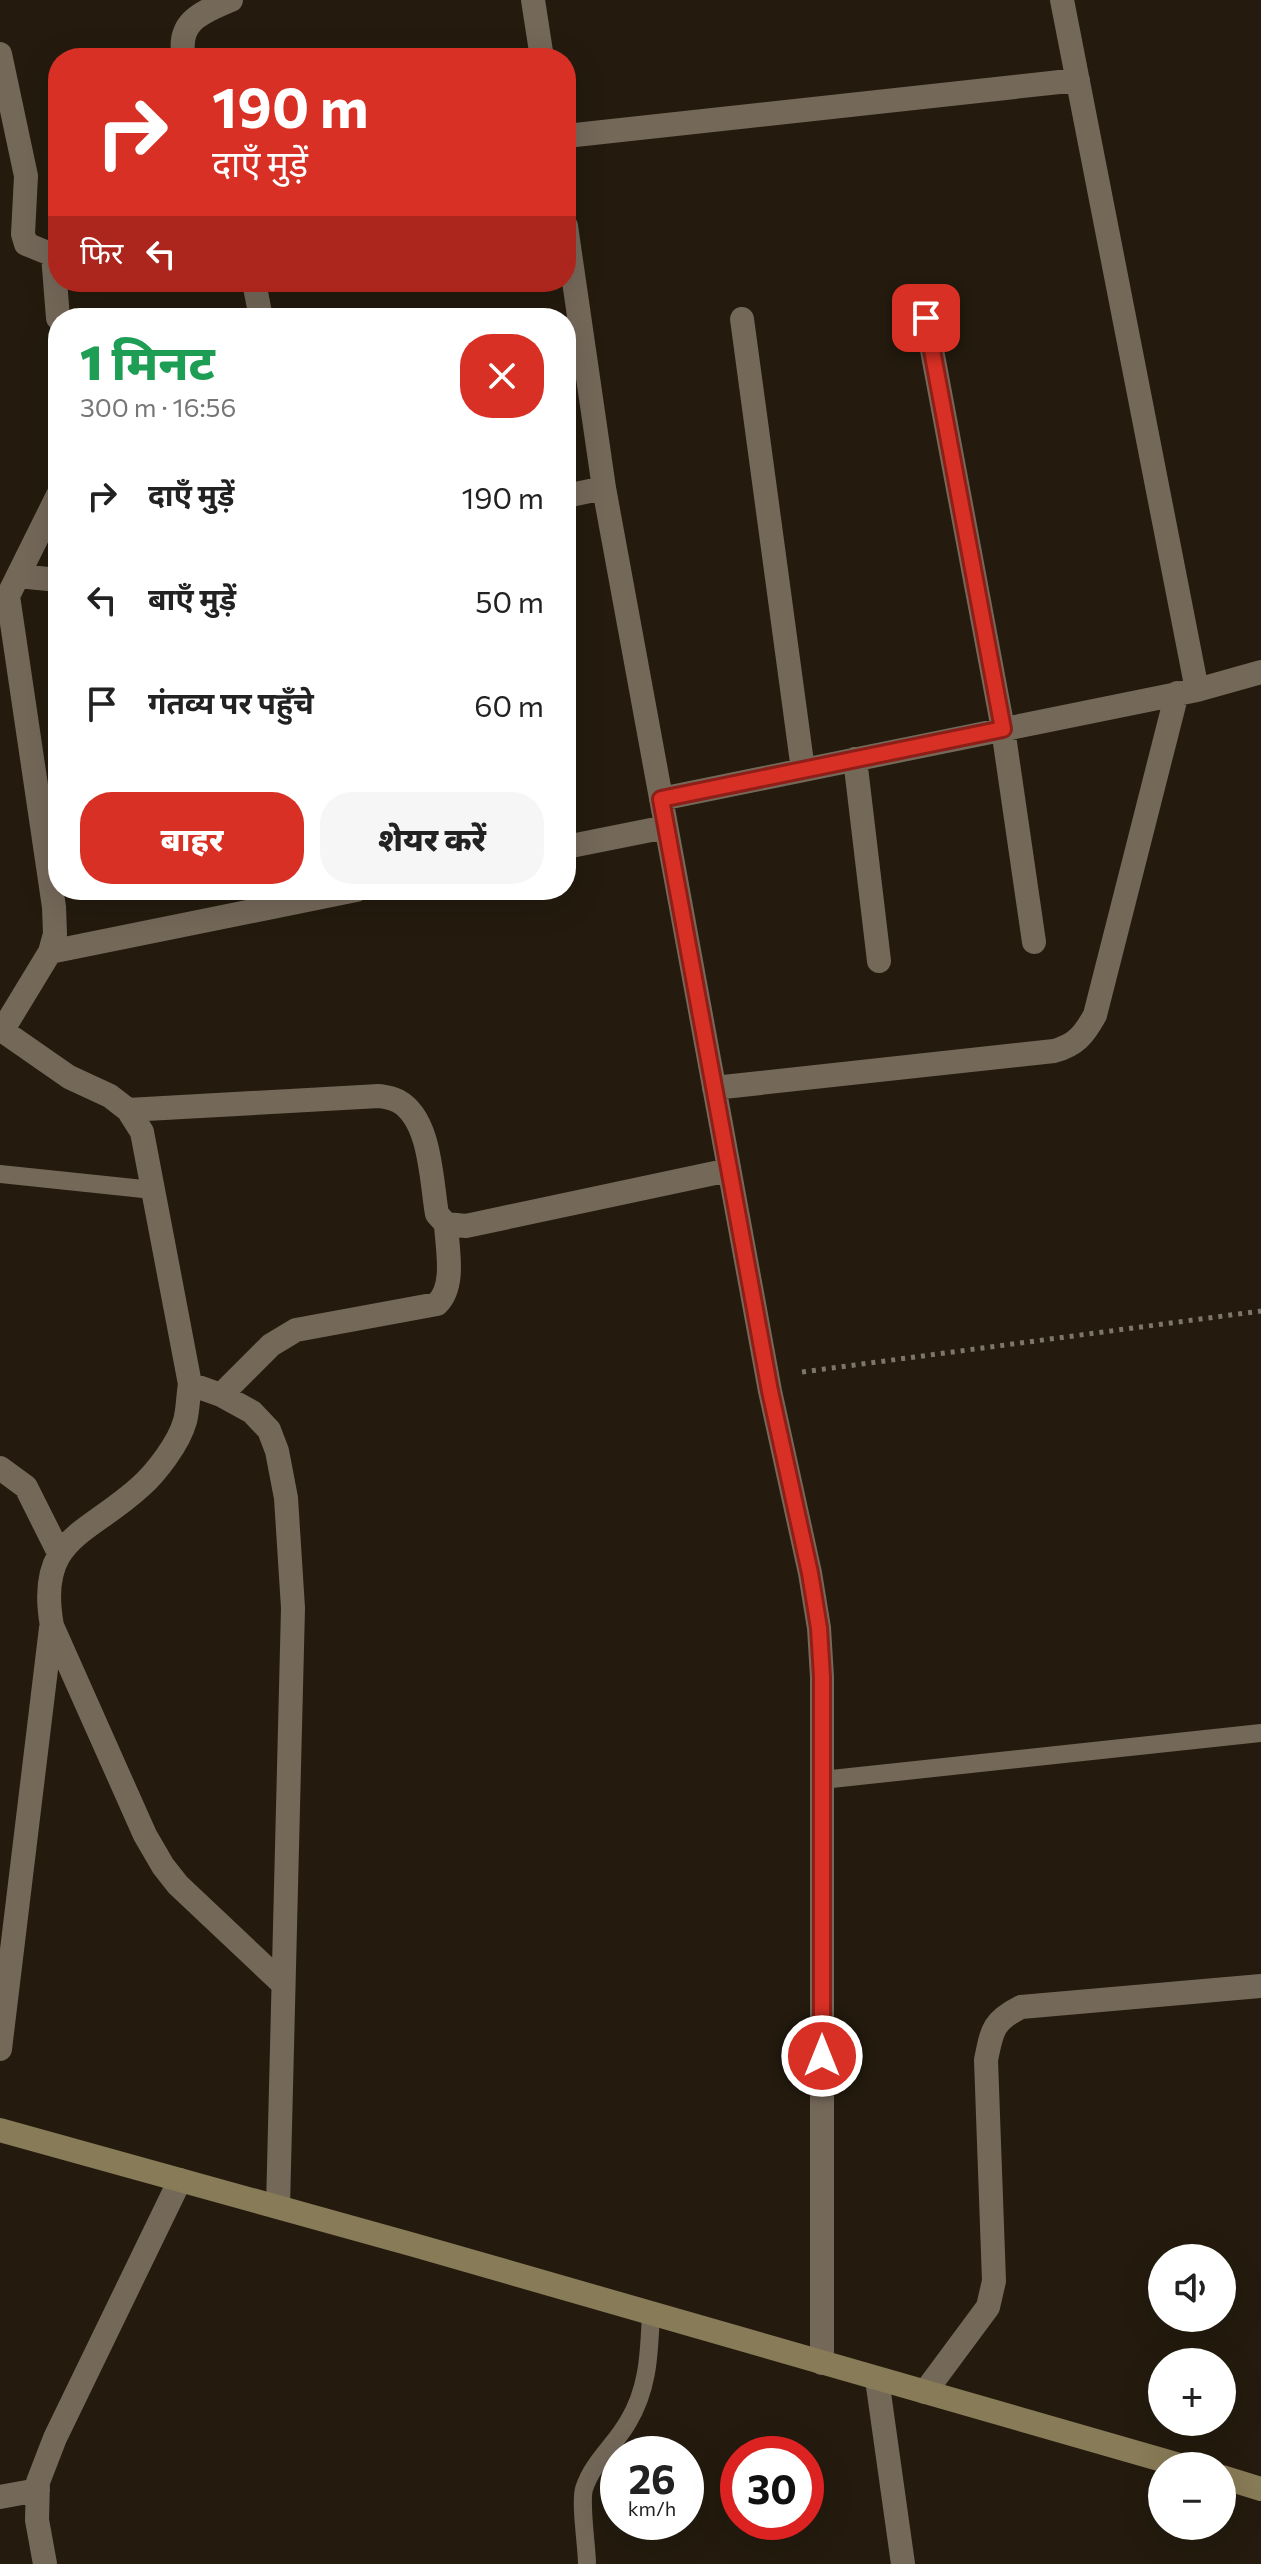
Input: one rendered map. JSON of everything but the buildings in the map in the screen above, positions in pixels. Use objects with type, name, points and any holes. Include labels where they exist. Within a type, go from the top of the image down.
[{"type":"street","points":[[182,48],[187,27],[196,16],[231,0]]},
{"type":"street","points":[[533,0],[540,48]]},
{"type":"street","points":[[714,1088],[1054,1051],[1072,1046],[1085,1034],[1095,1015],[1187,692],[1062,0]]},
{"type":"street","points":[[0,54],[26,176],[23,234],[26,244],[48,253]]},
{"type":"street","points":[[576,135],[1078,80]]},
{"type":"street","points":[[576,292],[604,488],[768,1377],[819,1628],[822,1677],[822,2363]]},
{"type":"street","points":[[926,318],[1003,729],[1034,942]]},
{"type":"street","points":[[742,319],[803,770]]},
{"type":"street","points":[[576,494],[604,488]]},
{"type":"street","points":[[48,515],[9,593],[48,865]]},
{"type":"street","points":[[9,593],[48,583]]},
{"type":"street","points":[[661,799],[1187,692],[1261,672]]},
{"type":"street","points":[[855,759],[879,961]]},
{"type":"street","points":[[576,845],[666,827]]},
{"type":"street","points":[[53,900],[55,934],[50,952],[1,1030],[69,1077],[110,1096],[128,1110],[142,1132],[190,1384],[185,1422],[163,1462],[140,1487],[78,1534],[59,1553],[50,1574],[47,1598],[52,1626],[145,1835],[163,1866],[201,1908],[283,1984]]},
{"type":"street","points":[[50,952],[307,900]]},
{"type":"street","points":[[128,1110],[379,1096],[397,1100],[412,1113],[423,1132],[437,1214],[446,1224],[448,1282],[444,1298],[437,1304],[296,1330],[271,1345],[221,1395]]},
{"type":"street","points":[[446,1224],[466,1226],[729,1170]]},
{"type":"street","points":[[190,1384],[221,1395],[252,1412],[269,1430],[277,1451],[286,1498],[293,1608],[278,2207]]},
{"type":"street","points":[[0,1468],[26,1487],[59,1553]]},
{"type":"street","points":[[0,2049],[52,1626]]},
{"type":"street","points":[[925,2392],[988,2307],[994,2281],[986,2060],[991,2036],[1001,2017],[1021,2007],[1261,1986]]},
{"type":"street","points":[[0,2130],[1148,2456]]},
{"type":"street","points":[[45,2564],[37,2520],[38,2482],[55,2438],[180,2180]]},
{"type":"street","points":[[877,2379],[903,2564]]},
{"type":"street","points":[[1236,2481],[1261,2489]]},
{"type":"street","points":[[0,2497],[38,2490]]},
{"type":"lane","points":[[0,1174],[153,1190]]},
{"type":"lane","points":[[822,1780],[1261,1733]]},
{"type":"lane","points":[[587,2564],[584,2491],[598,2462],[627,2424],[642,2396],[648,2369],[651,2313]]},
{"type":"path","points":[[768,1377],[1261,1311]]},
{"type":"route","points":[[822,2056],[822,1677],[819,1628],[770,1391],[661,799],[1003,729],[926,318]]}]
